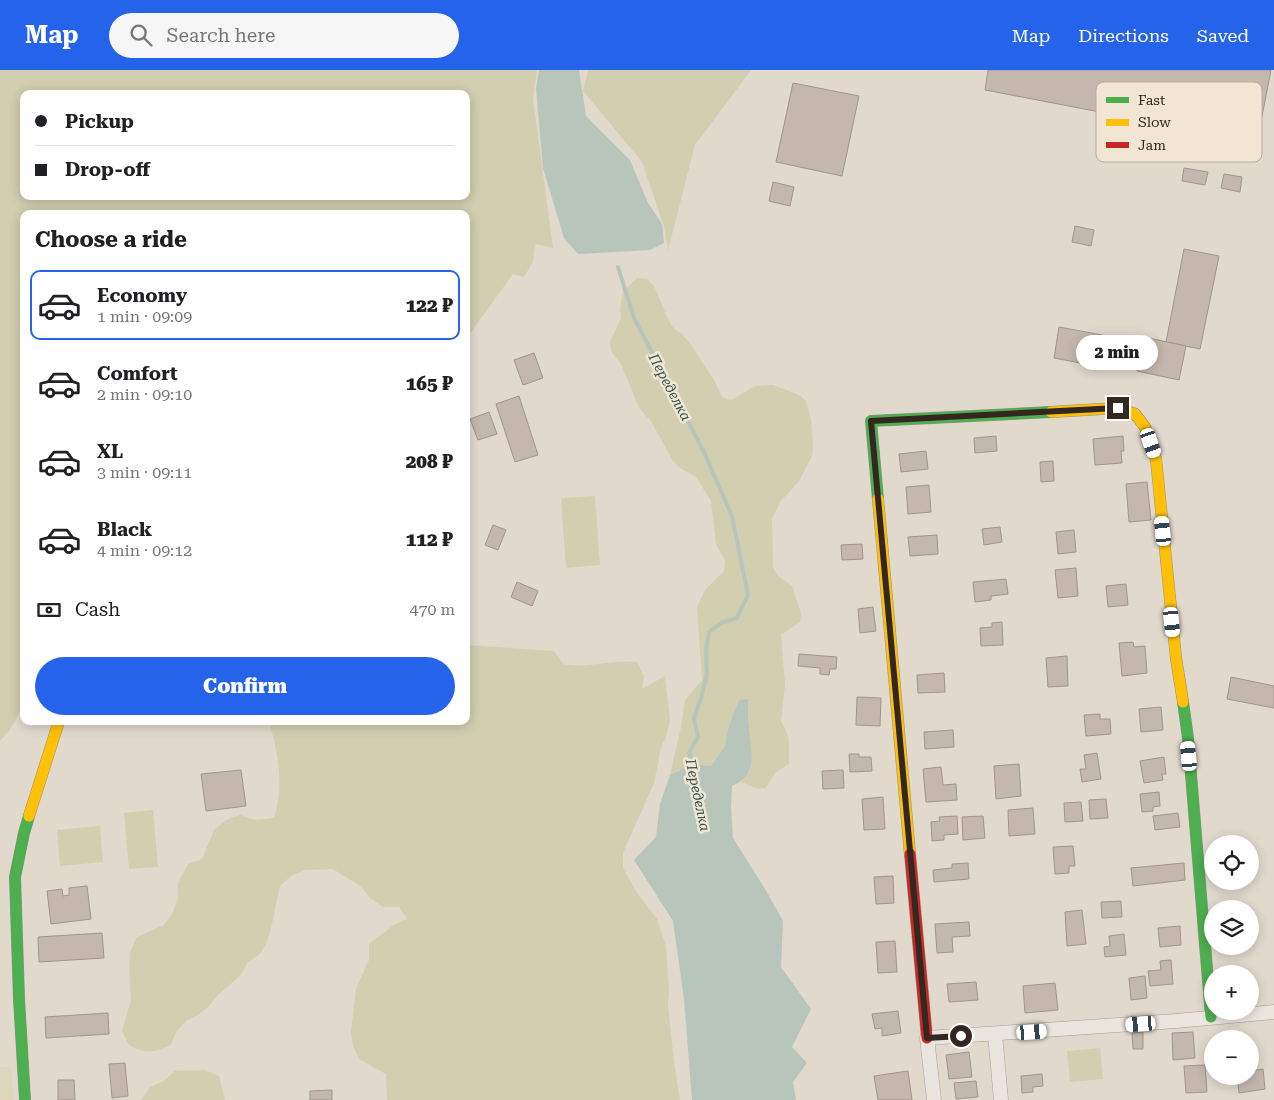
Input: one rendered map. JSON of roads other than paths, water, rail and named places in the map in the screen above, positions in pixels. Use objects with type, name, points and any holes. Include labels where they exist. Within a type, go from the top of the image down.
[{"type":"street","points":[[934,1100],[871,421],[1118,408],[1135,414],[1145,427],[1156,459],[1176,658],[1188,738],[1207,965]]},
{"type":"street","points":[[25,1100],[15,877],[24,832],[58,725]]},
{"type":"street","points":[[1259,1013],[1274,1012]]},
{"type":"street","points":[[927,1038],[1204,1018]]},
{"type":"street","points":[[995,1034],[1001,1100]]},
{"type":"water","points":[[539,70],[579,70],[586,116],[630,160],[648,203],[662,224],[664,243],[650,250],[578,254],[564,238],[543,168],[536,88]]},
{"type":"water","points":[[748,699],[748,720],[752,753],[750,769],[746,776],[732,786],[733,838],[783,921],[781,967],[811,1009],[792,1047],[807,1063],[793,1082],[796,1100],[692,1100],[684,999],[673,921],[634,860],[656,837],[660,804],[670,775],[694,764],[711,766],[725,746],[729,725],[739,700]]},
{"type":"waterway","name":"Переделка","points":[[618,267],[634,318],[704,452],[732,516],[748,595],[737,618],[721,623],[709,632],[706,650],[707,674],[694,718],[698,737],[689,753],[695,768]]}]
